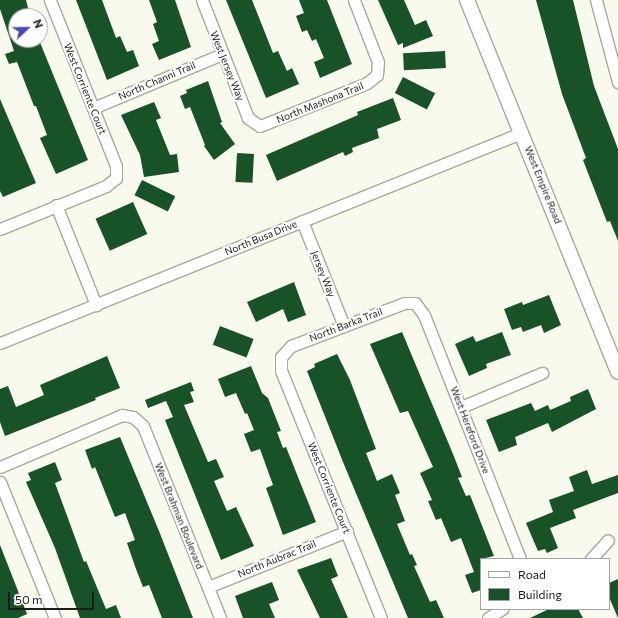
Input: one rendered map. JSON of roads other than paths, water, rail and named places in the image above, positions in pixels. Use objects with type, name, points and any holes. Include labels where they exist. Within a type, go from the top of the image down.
[{"type":"street","name":"West Corriente Court","points":[[50,0],[116,166],[116,178],[106,186],[56,205]]},
{"type":"street","name":"West Jersey Way","points":[[202,0],[248,118],[260,126]]},
{"type":"street","name":"North Mashona Trail","points":[[260,126],[367,83],[377,75],[378,62],[354,0]]},
{"type":"street","name":"West Empire Road","points":[[467,0],[618,371]]},
{"type":"street","points":[[596,0],[618,82]]},
{"type":"street","name":"North Channi Trail","points":[[93,108],[222,54]]},
{"type":"street","name":"North Busa Drive","points":[[0,343],[521,132]]},
{"type":"street","points":[[0,229],[56,205],[96,305]]},
{"type":"street","name":"Jersey Way","points":[[302,221],[344,326]]},
{"type":"street","name":"North Barka Trail","points":[[281,357],[291,346],[404,303],[416,303]]},
{"type":"street","name":"West Hereford Drive","points":[[416,303],[424,315],[520,558]]},
{"type":"street","name":"West Corriente Court","points":[[281,357],[281,371],[381,618]]},
{"type":"street","points":[[461,407],[542,373]]},
{"type":"street","name":"West Brahman Boulevard","points":[[0,467],[122,415],[134,417],[143,426],[220,618]]},
{"type":"street","points":[[0,482],[54,618]]},
{"type":"street","name":"North Aubrac Trail","points":[[208,587],[347,531]]},
{"type":"street","points":[[593,558],[608,540]]},
{"type":"street","points":[[488,618],[500,610]]}]
